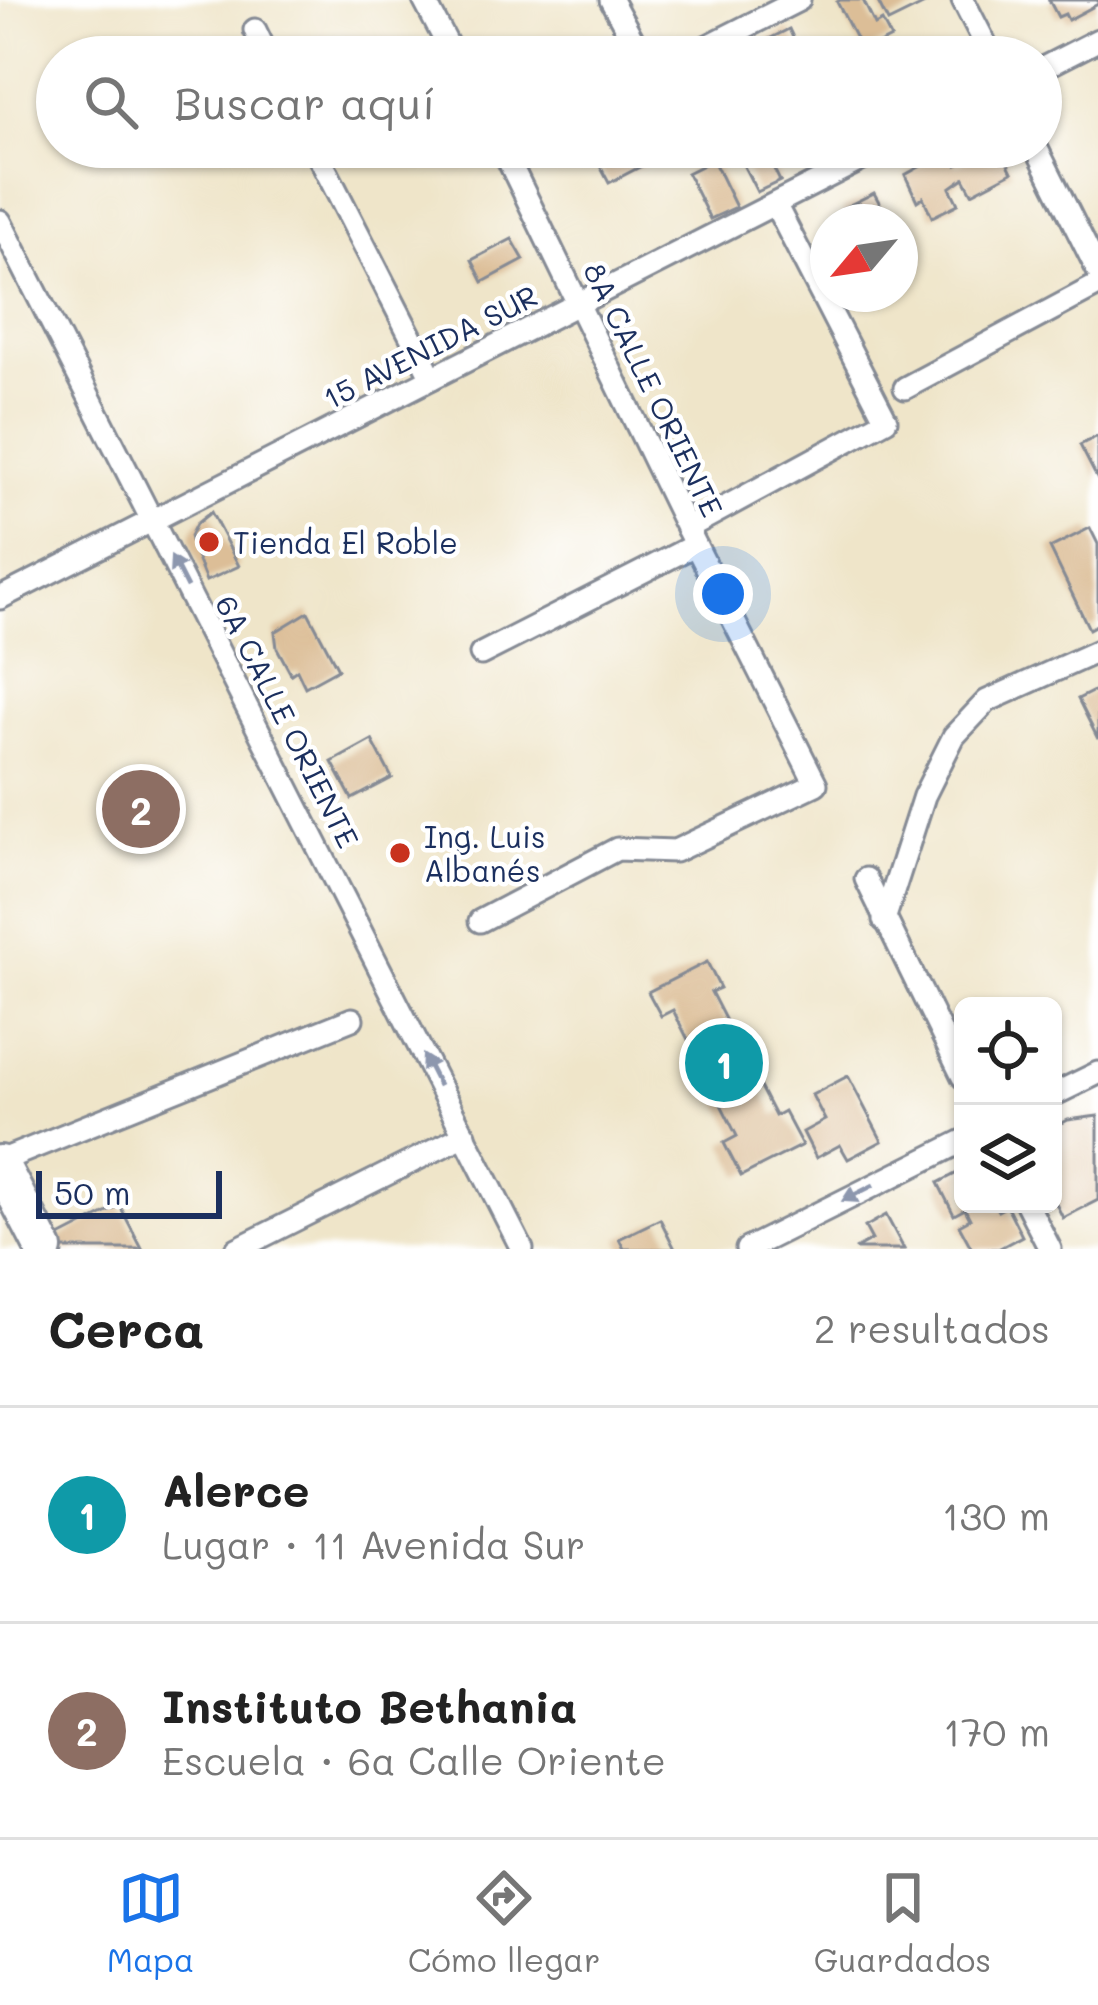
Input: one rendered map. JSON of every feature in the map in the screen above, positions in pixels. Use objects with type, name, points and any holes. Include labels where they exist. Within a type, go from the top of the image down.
[{"type":"main road","points":[[0,1162],[44,1249]]},
{"type":"street","points":[[424,0],[443,36]]},
{"type":"street","points":[[611,0],[631,36]]},
{"type":"street","points":[[963,0],[981,36]]},
{"type":"street","points":[[725,36],[788,2]]},
{"type":"street","points":[[255,30],[258,36]]},
{"type":"street","points":[[1062,58],[1098,40]]},
{"type":"street","points":[[325,168],[432,378]]},
{"type":"street","name":"8A CALLE ORIENTE","points":[[480,921],[617,849],[675,851],[816,784],[514,168]]},
{"type":"street","name":"15 AVENIDA SUR","points":[[0,598],[844,168]]},
{"type":"street","points":[[1046,168],[1098,272]]},
{"type":"street","points":[[481,654],[886,420],[775,203]]},
{"type":"street","name":"6A CALLE ORIENTE","points":[[0,221],[522,1249]]},
{"type":"street","points":[[905,388],[1098,285]]},
{"type":"street","points":[[884,920],[924,796],[954,736],[986,701],[1098,651]]},
{"type":"street","points":[[866,879],[954,1059]]},
{"type":"street","points":[[0,1162],[352,1019]]},
{"type":"street","points":[[1062,1091],[1098,1073]]},
{"type":"street","points":[[238,1249],[465,1136]]},
{"type":"street","points":[[747,1249],[954,1146]]},
{"type":"street","points":[[1031,1213],[1049,1249]]},
{"type":"building","points":[[863,0],[875,25],[882,21],[890,36],[855,36],[837,2]]},
{"type":"building","points":[[877,0],[933,0],[888,22]]},
{"type":"building","points":[[1049,0],[1098,0],[1098,4],[1068,20],[1065,14],[1058,17]]},
{"type":"building","points":[[601,168],[638,168],[609,183]]},
{"type":"building","points":[[717,168],[736,207],[710,219],[687,173]]},
{"type":"building","points":[[745,168],[774,168],[780,181],[757,192]]},
{"type":"building","points":[[918,168],[1010,168],[1012,172],[972,193],[964,178],[950,188],[958,204],[932,217],[923,197],[917,201],[905,175]]},
{"type":"building","points":[[874,193],[880,204],[852,204]]},
{"type":"building","points":[[512,239],[524,260],[483,282],[472,260]]},
{"type":"building","points":[[1098,436],[1098,480],[1080,445]]},
{"type":"building","name":"Tienda El Roble","points":[[211,512],[239,566],[206,581],[190,536]]},
{"type":"building","points":[[1090,528],[1098,544],[1098,624],[1089,629],[1050,548]]},
{"type":"building","points":[[308,612],[338,669],[305,687],[297,670],[291,674],[277,648],[275,632]]},
{"type":"building","points":[[1098,689],[1098,739],[1078,699]]},
{"type":"building","points":[[372,740],[392,778],[352,799],[332,762]]},
{"type":"building","points":[[707,962],[720,988],[711,992],[775,1116],[784,1111],[802,1145],[741,1176],[724,1143],[737,1136],[673,1010],[661,1016],[648,992]]},
{"type":"building","points":[[848,1076],[882,1141],[848,1159],[840,1145],[816,1158],[803,1132],[825,1120],[812,1095]]},
{"type":"building","points":[[1098,1116],[1098,1200],[1063,1218],[1062,1123]]},
{"type":"building","points":[[954,1175],[954,1213],[958,1213],[954,1215],[938,1183]]},
{"type":"building","points":[[120,1206],[142,1249],[54,1249],[50,1242]]},
{"type":"building","points":[[967,1213],[1010,1213],[1022,1236],[998,1249],[972,1249],[959,1225],[970,1219]]},
{"type":"building","points":[[886,1215],[904,1249],[855,1249],[872,1240],[865,1227]]},
{"type":"building","points":[[660,1219],[675,1249],[624,1249],[619,1239]]},
{"type":"place","name":"Tienda El Roble","points":[[209,542]]},
{"type":"place","name":"Instituto Bethania","points":[[141,809]]},
{"type":"place","name":"Ing. Luis Albanés","points":[[400,853]]},
{"type":"place","name":"Alerce","points":[[724,1063]]}]
